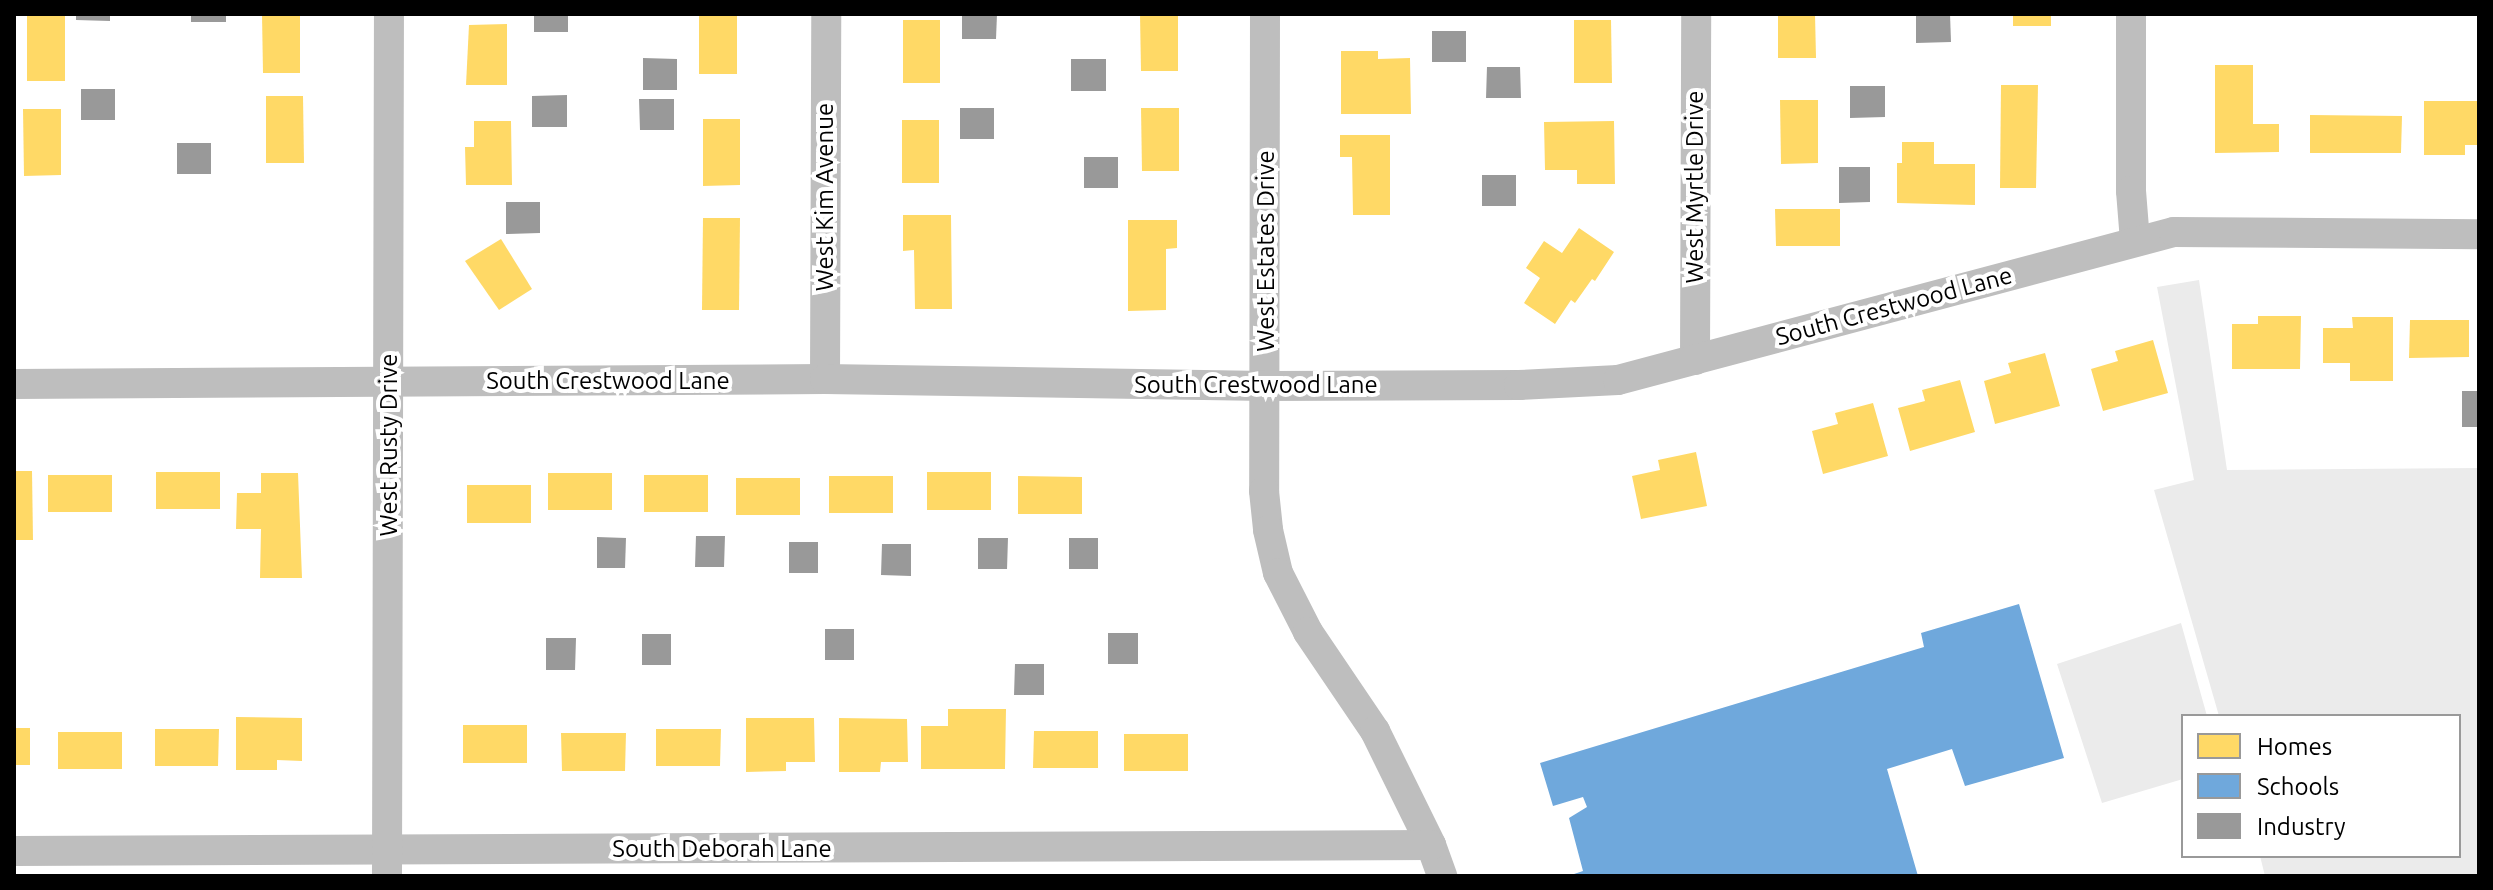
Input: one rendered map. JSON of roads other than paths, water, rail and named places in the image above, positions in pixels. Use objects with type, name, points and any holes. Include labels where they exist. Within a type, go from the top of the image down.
[{"type":"street","name":"West Rusty Drive","points":[[387,863],[389,14]]},
{"type":"street","name":"West Kim Avenue","points":[[825,379],[826,14]]},
{"type":"street","name":"West Estates Drive","points":[[1265,14],[1264,491],[1268,530],[1278,573],[1308,632],[1375,731],[1431,845],[1442,876]]},
{"type":"street","name":"West Myrtle Drive","points":[[1695,360],[1696,14]]},
{"type":"street","points":[[2131,14],[2131,191],[2135,241]]},
{"type":"street","name":"South Crestwood Lane","points":[[14,384],[825,379],[1266,386],[1519,385],[1618,380],[2174,232],[2479,234]]},
{"type":"street","name":"South Deborah Lane","points":[[14,851],[387,863],[1431,845]]}]
